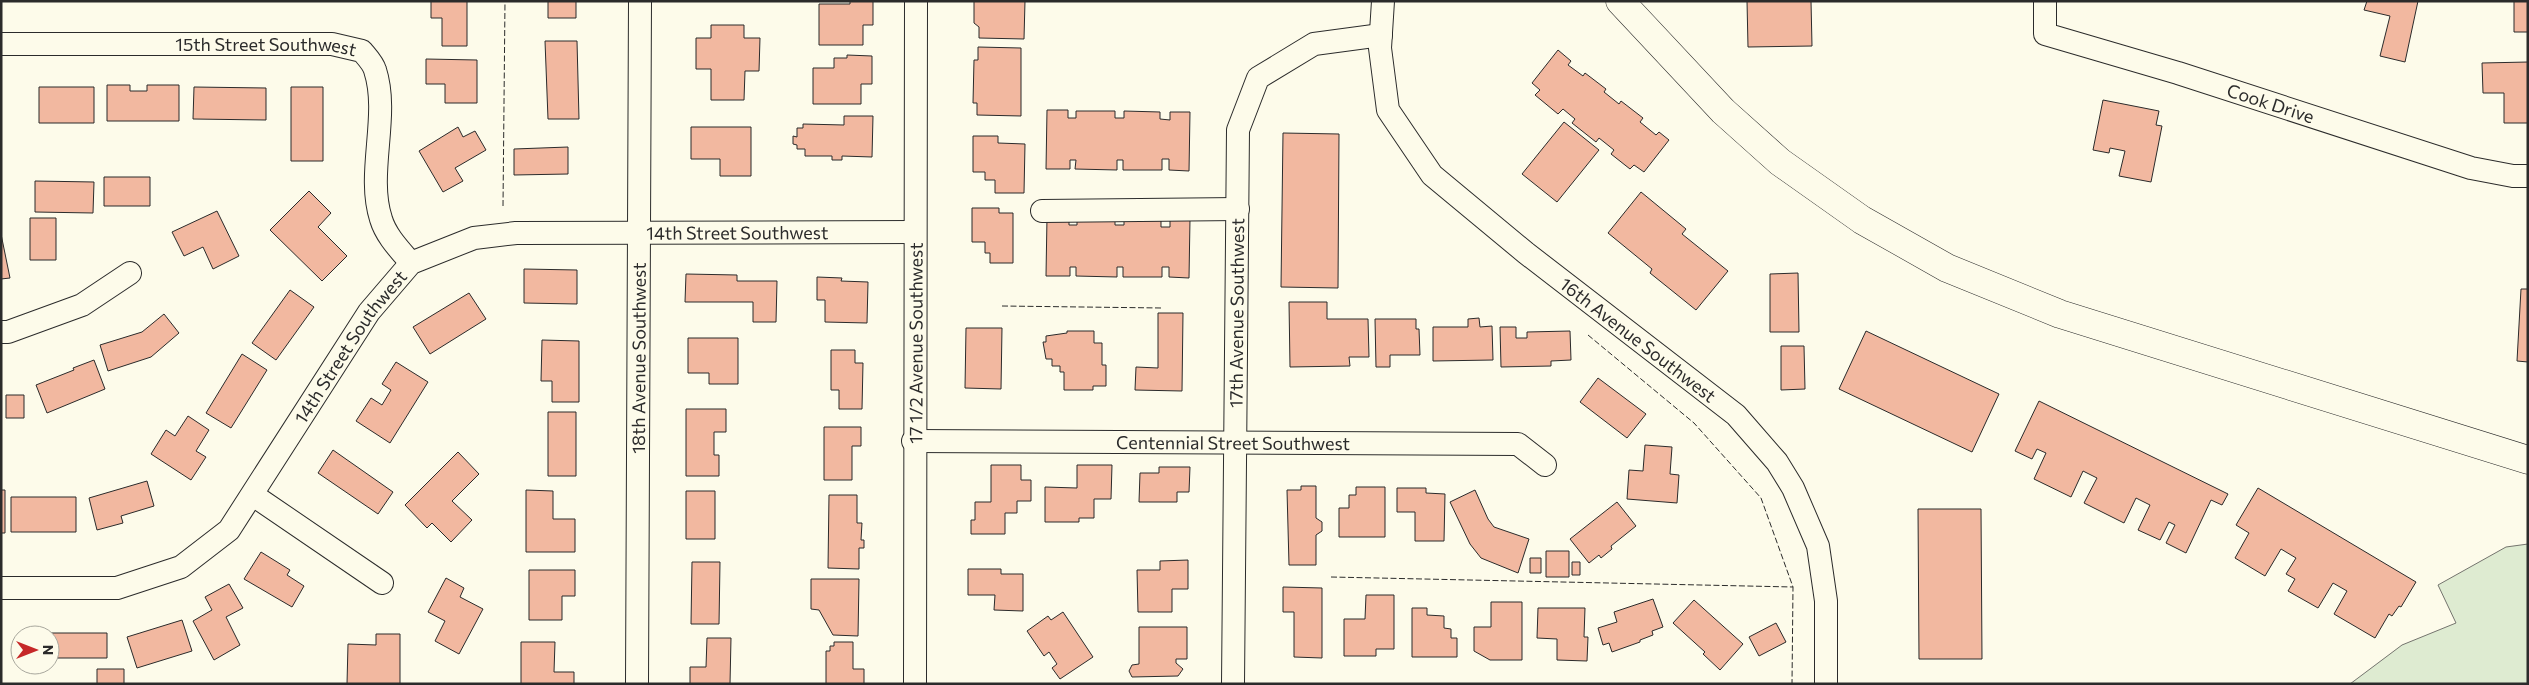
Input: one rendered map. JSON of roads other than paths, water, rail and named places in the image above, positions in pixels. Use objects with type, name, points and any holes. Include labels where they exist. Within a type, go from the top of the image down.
[{"type":"main road","points":[[1620,1],[1723,111],[1780,162],[1862,220],[1947,268],[2060,314],[2528,460]]},
{"type":"street","name":"18th Avenue Southwest","points":[[637,684],[640,1]]},
{"type":"street","name":"17 1/2 Avenue Southwest","points":[[915,684],[916,1]]},
{"type":"street","name":"16th Avenue Southwest","points":[[1383,1],[1380,48],[1388,110],[1432,175],[1526,253],[1736,415],[1777,462],[1793,488],[1818,546],[1826,601],[1826,684]]},
{"type":"street","name":"Cook Drive","points":[[2045,1],[2044,34],[2178,73],[2471,168],[2513,176],[2528,176]]},
{"type":"street","name":"17th Avenue Southwest","points":[[1232,684],[1238,130],[1258,78],[1314,44],[1381,35]]},
{"type":"street","name":"15th Street Southwest","points":[[1,44],[332,44],[362,51],[375,68],[379,92],[377,193],[381,219],[392,240],[412,263]]},
{"type":"street","points":[[1042,210],[1238,209]]},
{"type":"street","name":"14th Street Southwest","points":[[1,588],[117,588],[181,567],[229,530],[254,495],[369,312],[412,263],[474,238],[516,233],[915,232]]},
{"type":"street","points":[[1,332],[8,332],[82,306],[130,273]]},
{"type":"street","name":"Centennial Street Southwest","points":[[914,441],[1518,444],[1545,464]]},
{"type":"street","points":[[254,495],[382,583]]}]
